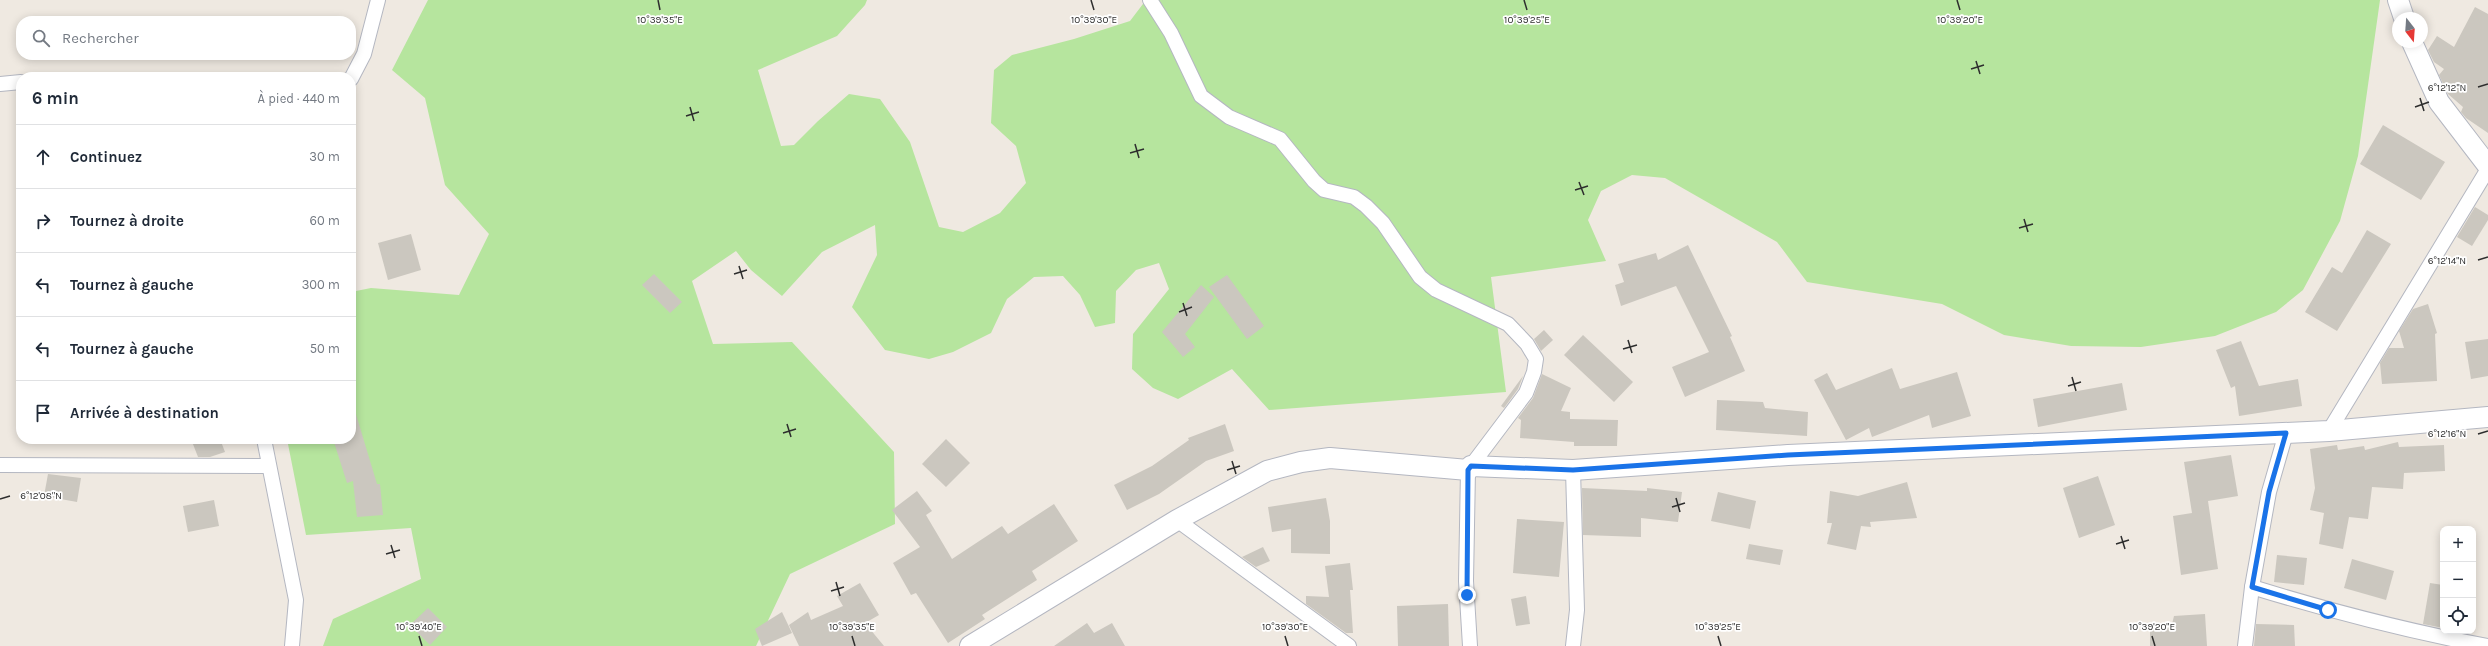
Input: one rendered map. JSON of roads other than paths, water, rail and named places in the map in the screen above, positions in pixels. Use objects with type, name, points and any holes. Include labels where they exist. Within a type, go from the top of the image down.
[{"type":"street","points":[[355,72],[364,54],[378,0]]},
{"type":"street","points":[[1150,0],[1171,33],[1201,96],[1229,117],[1280,139],[1314,181],[1324,190],[1354,197],[1366,206],[1383,223],[1420,277],[1436,290],[1508,324],[1536,358],[1534,372],[1526,393],[1470,468],[1466,581],[1470,646]]},
{"type":"street","points":[[2398,0],[2402,12]]},
{"type":"street","points":[[2329,431],[2488,167],[2439,102],[2415,48]]},
{"type":"street","points":[[0,84],[16,82]]},
{"type":"street","points":[[980,643],[1177,520],[1267,471],[1301,462],[1330,458],[1470,468],[1573,470],[1788,455],[2329,431],[2488,417]]},
{"type":"street","points":[[2245,646],[2252,587],[2269,492],[2286,433]]},
{"type":"street","points":[[265,444],[296,600],[292,646]]},
{"type":"street","points":[[0,465],[269,466]]},
{"type":"street","points":[[1573,470],[1576,610],[1573,646]]},
{"type":"street","points":[[1177,520],[1349,646]]},
{"type":"street","points":[[2252,587],[2343,614],[2415,632],[2486,646]]}]
